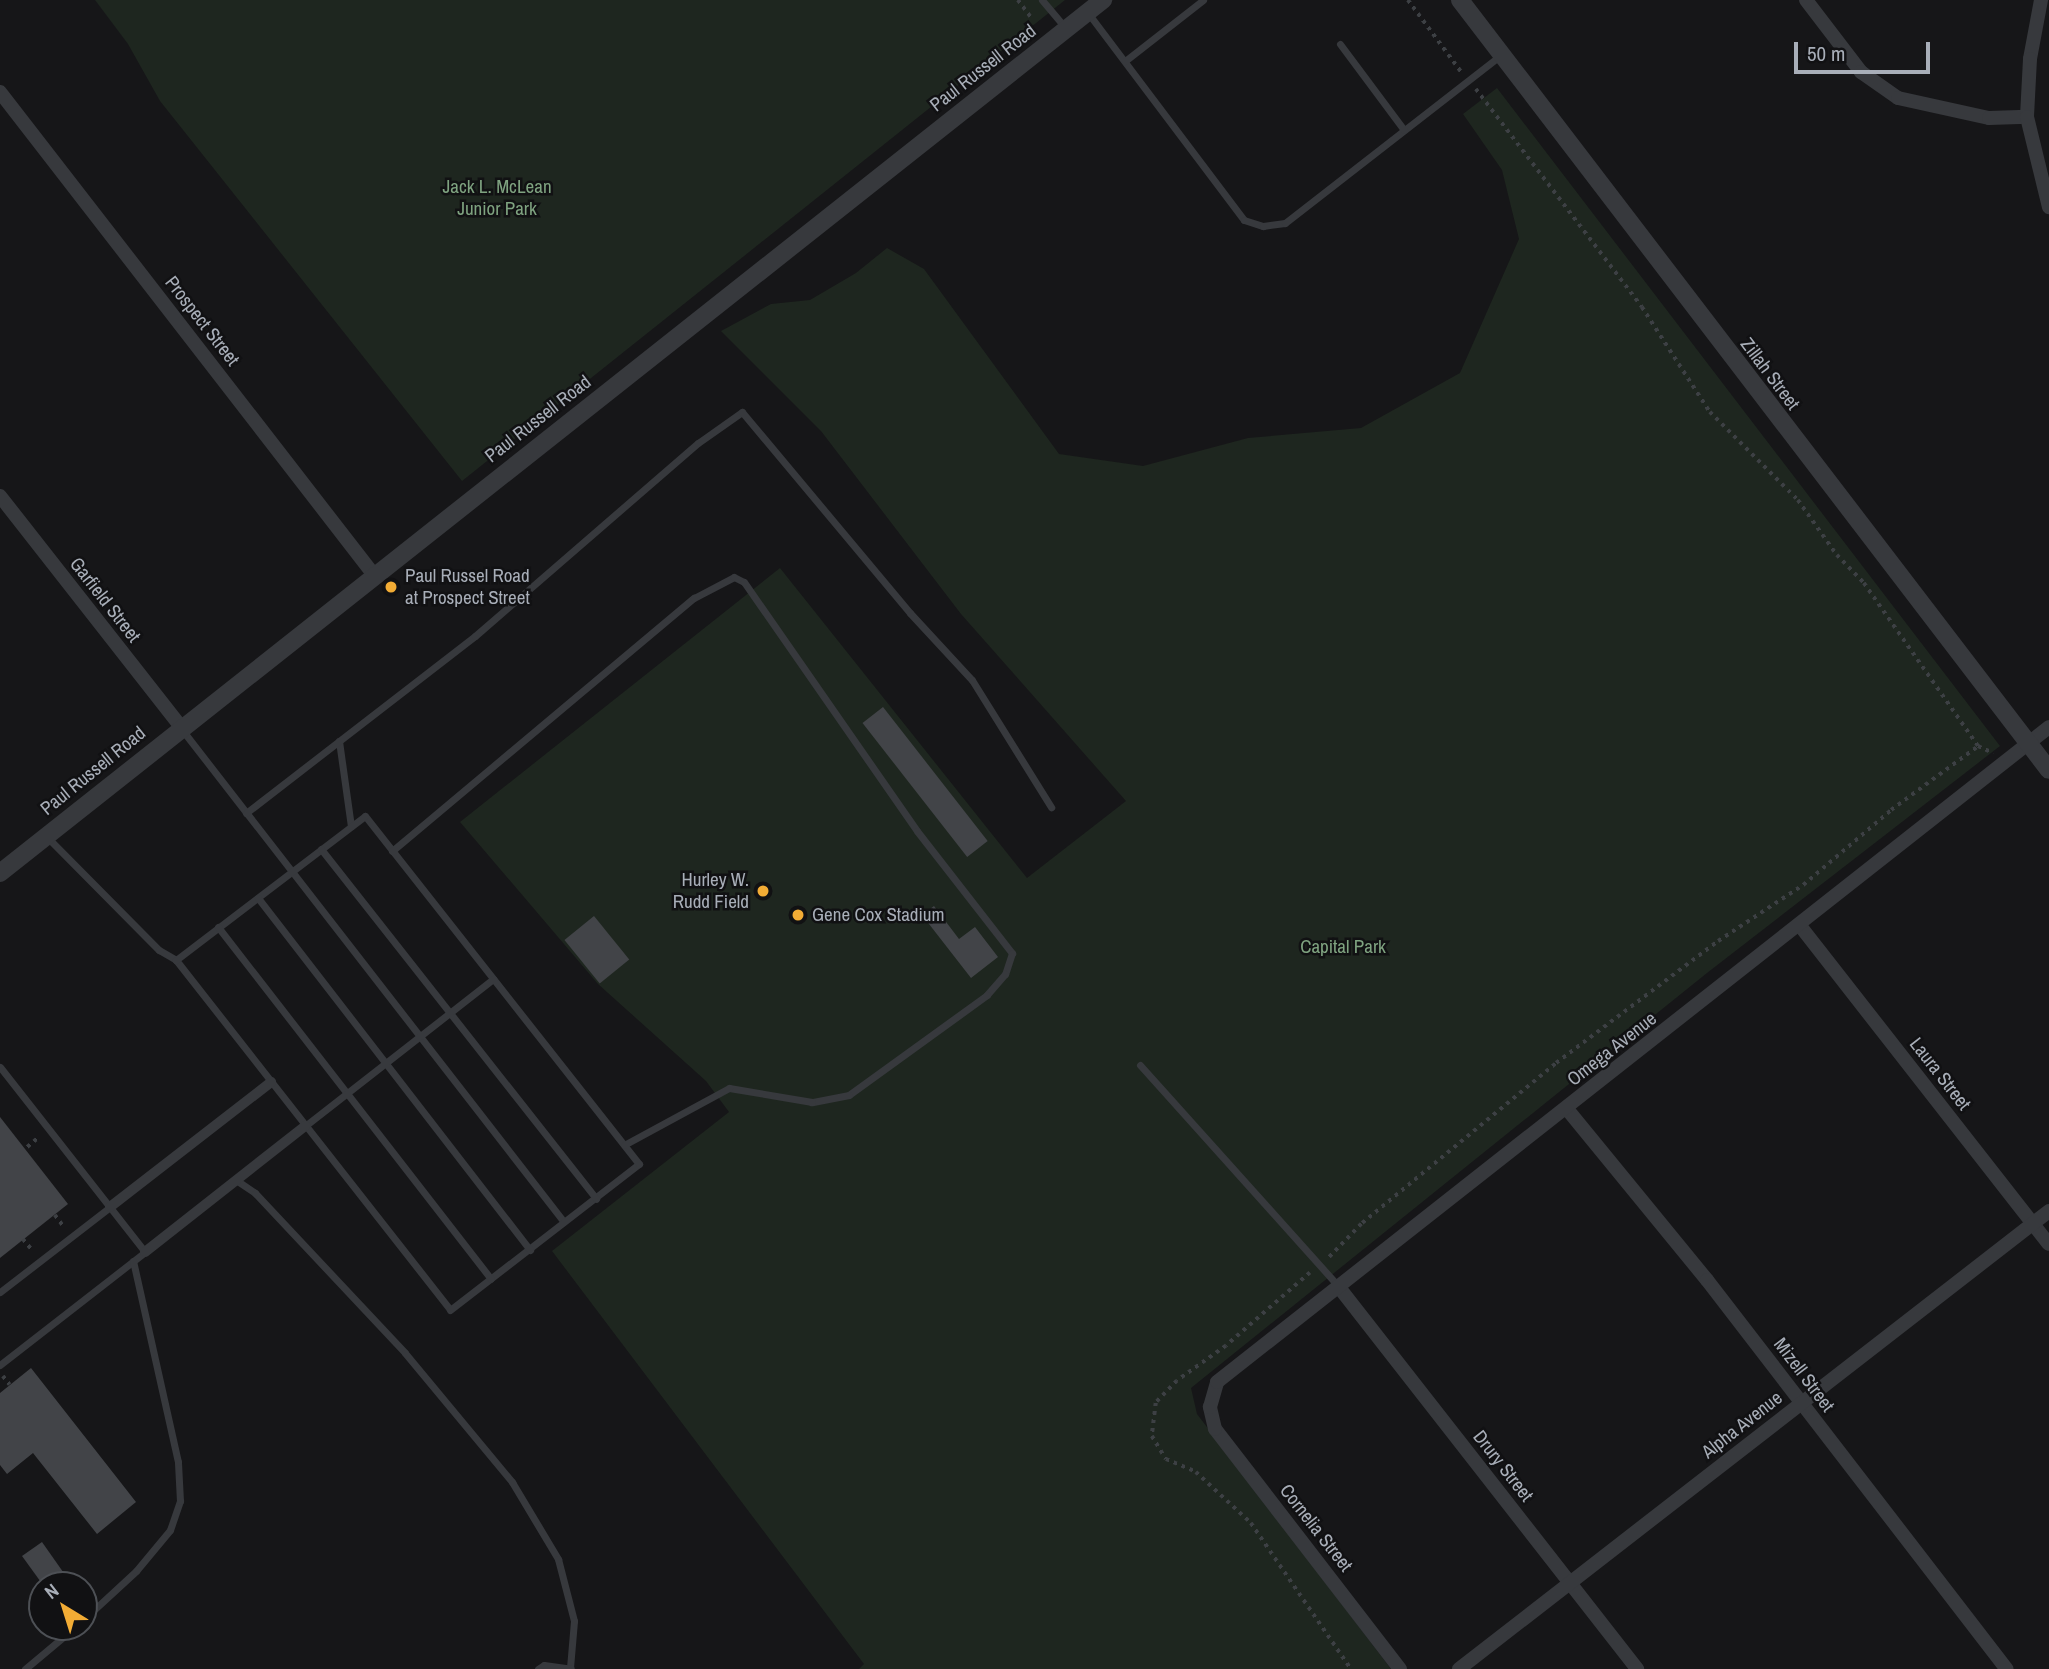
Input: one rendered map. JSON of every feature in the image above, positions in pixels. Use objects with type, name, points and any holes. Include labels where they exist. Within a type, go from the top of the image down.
[{"type":"street","name":"Paul Russell Road","points":[[0,873],[180,727],[1104,0]]},
{"type":"street","name":"Zillah Street","points":[[1460,0],[2049,770]]},
{"type":"street","points":[[1806,0],[1861,72],[1898,99],[1989,118],[2027,117]]},
{"type":"street","points":[[2041,0],[2030,60],[2027,117],[2049,207]]},
{"type":"street","name":"Prospect Street","points":[[0,92],[374,575]]},
{"type":"street","name":"Garfield Street","points":[[0,496],[180,727]]},
{"type":"street","name":"Omega Avenue","points":[[1210,1407],[1217,1382],[1801,927],[2030,746],[2049,727]]},
{"type":"street","name":"Laura Street","points":[[1801,927],[2049,1244]]},
{"type":"street","points":[[110,1207],[271,1082]]},
{"type":"street","name":"Mizell Street","points":[[1567,1109],[2007,1669]]},
{"type":"street","points":[[145,1252],[305,1126]]},
{"type":"street","name":"Alpha Avenue","points":[[1459,1669],[2049,1211]]},
{"type":"street","name":"Drury Street","points":[[1338,1286],[1637,1669]]},
{"type":"street","name":"Cornelia Street","points":[[1210,1407],[1215,1429],[1400,1669]]},
{"type":"lane","points":[[1042,0],[1066,29]]},
{"type":"lane","points":[[1125,61],[1203,0]]},
{"type":"lane","points":[[1088,12],[1244,219],[1263,226],[1284,223],[1501,55]]},
{"type":"lane","points":[[1340,44],[1404,130]]},
{"type":"lane","points":[[246,813],[475,636],[698,443],[742,412],[972,680],[1051,807]]},
{"type":"lane","points":[[392,850],[694,598],[734,577],[744,582],[917,831],[1012,953],[1005,974],[987,995],[849,1095],[812,1102],[729,1088],[624,1145]]},
{"type":"lane","points":[[180,727],[564,1223]]},
{"type":"lane","points":[[339,741],[351,827]]},
{"type":"lane","points":[[46,835],[159,950],[176,960],[450,1310],[639,1164],[365,816],[176,960]]},
{"type":"lane","points":[[321,849],[596,1199]]},
{"type":"lane","points":[[258,898],[530,1250]]},
{"type":"lane","points":[[218,927],[491,1279]]},
{"type":"lane","points":[[305,1126],[493,979]]},
{"type":"lane","points":[[1140,1065],[1338,1286]]},
{"type":"lane","points":[[0,1067],[145,1252],[0,1365]]},
{"type":"lane","points":[[236,1180],[256,1193],[405,1353],[512,1482],[558,1559],[574,1620],[571,1668],[544,1665],[538,1669]]},
{"type":"lane","points":[[0,1292],[110,1207]]},
{"type":"lane","points":[[98,1606],[136,1571],[162,1541],[180,1502],[178,1462],[133,1261]]},
{"type":"lane","points":[[25,1669],[58,1641]]},
{"type":"path","points":[[1018,0],[1033,20]]},
{"type":"path","points":[[1408,0],[1642,307],[1710,412],[1798,500],[1837,555],[1864,583],[1978,746]]},
{"type":"path","points":[[0,1372],[10,1385]]},
{"type":"green space","name":"Jack L. McLean Junior Park","points":[[95,0],[1065,0],[462,481],[160,101],[128,44]]},
{"type":"green space","name":"Capital Park","points":[[1497,88],[2000,746],[1707,973],[1191,1388],[1197,1414],[1391,1669],[859,1669],[864,1664],[552,1251],[729,1112],[706,1081],[598,984],[460,822],[780,568],[1027,878],[1126,801],[961,614],[821,431],[721,331],[771,304],[810,300],[856,273],[887,248],[924,269],[1059,454],[1143,466],[1248,438],[1361,428],[1460,373],[1519,239],[1502,170],[1463,114]]},
{"type":"building","points":[[883,707],[988,841],[967,857],[863,723]]},
{"type":"building","points":[[934,906],[959,939],[975,927],[998,957],[971,978],[922,915]]},
{"type":"building","points":[[594,916],[629,960],[600,983],[564,940]]},
{"type":"building","points":[[0,1117],[68,1204],[0,1258]]},
{"type":"building","points":[[31,1368],[136,1502],[97,1534],[33,1453],[7,1474],[0,1465],[0,1393]]},
{"type":"building","points":[[42,1542],[62,1571],[33,1571],[22,1556]]},
{"type":"place","name":"Paul Russel Road at Prospect Street","points":[[391,587]]},
{"type":"place","name":"Hurley W. Rudd Field","points":[[763,891]]},
{"type":"place","name":"Gene Cox Stadium","points":[[798,915]]}]
